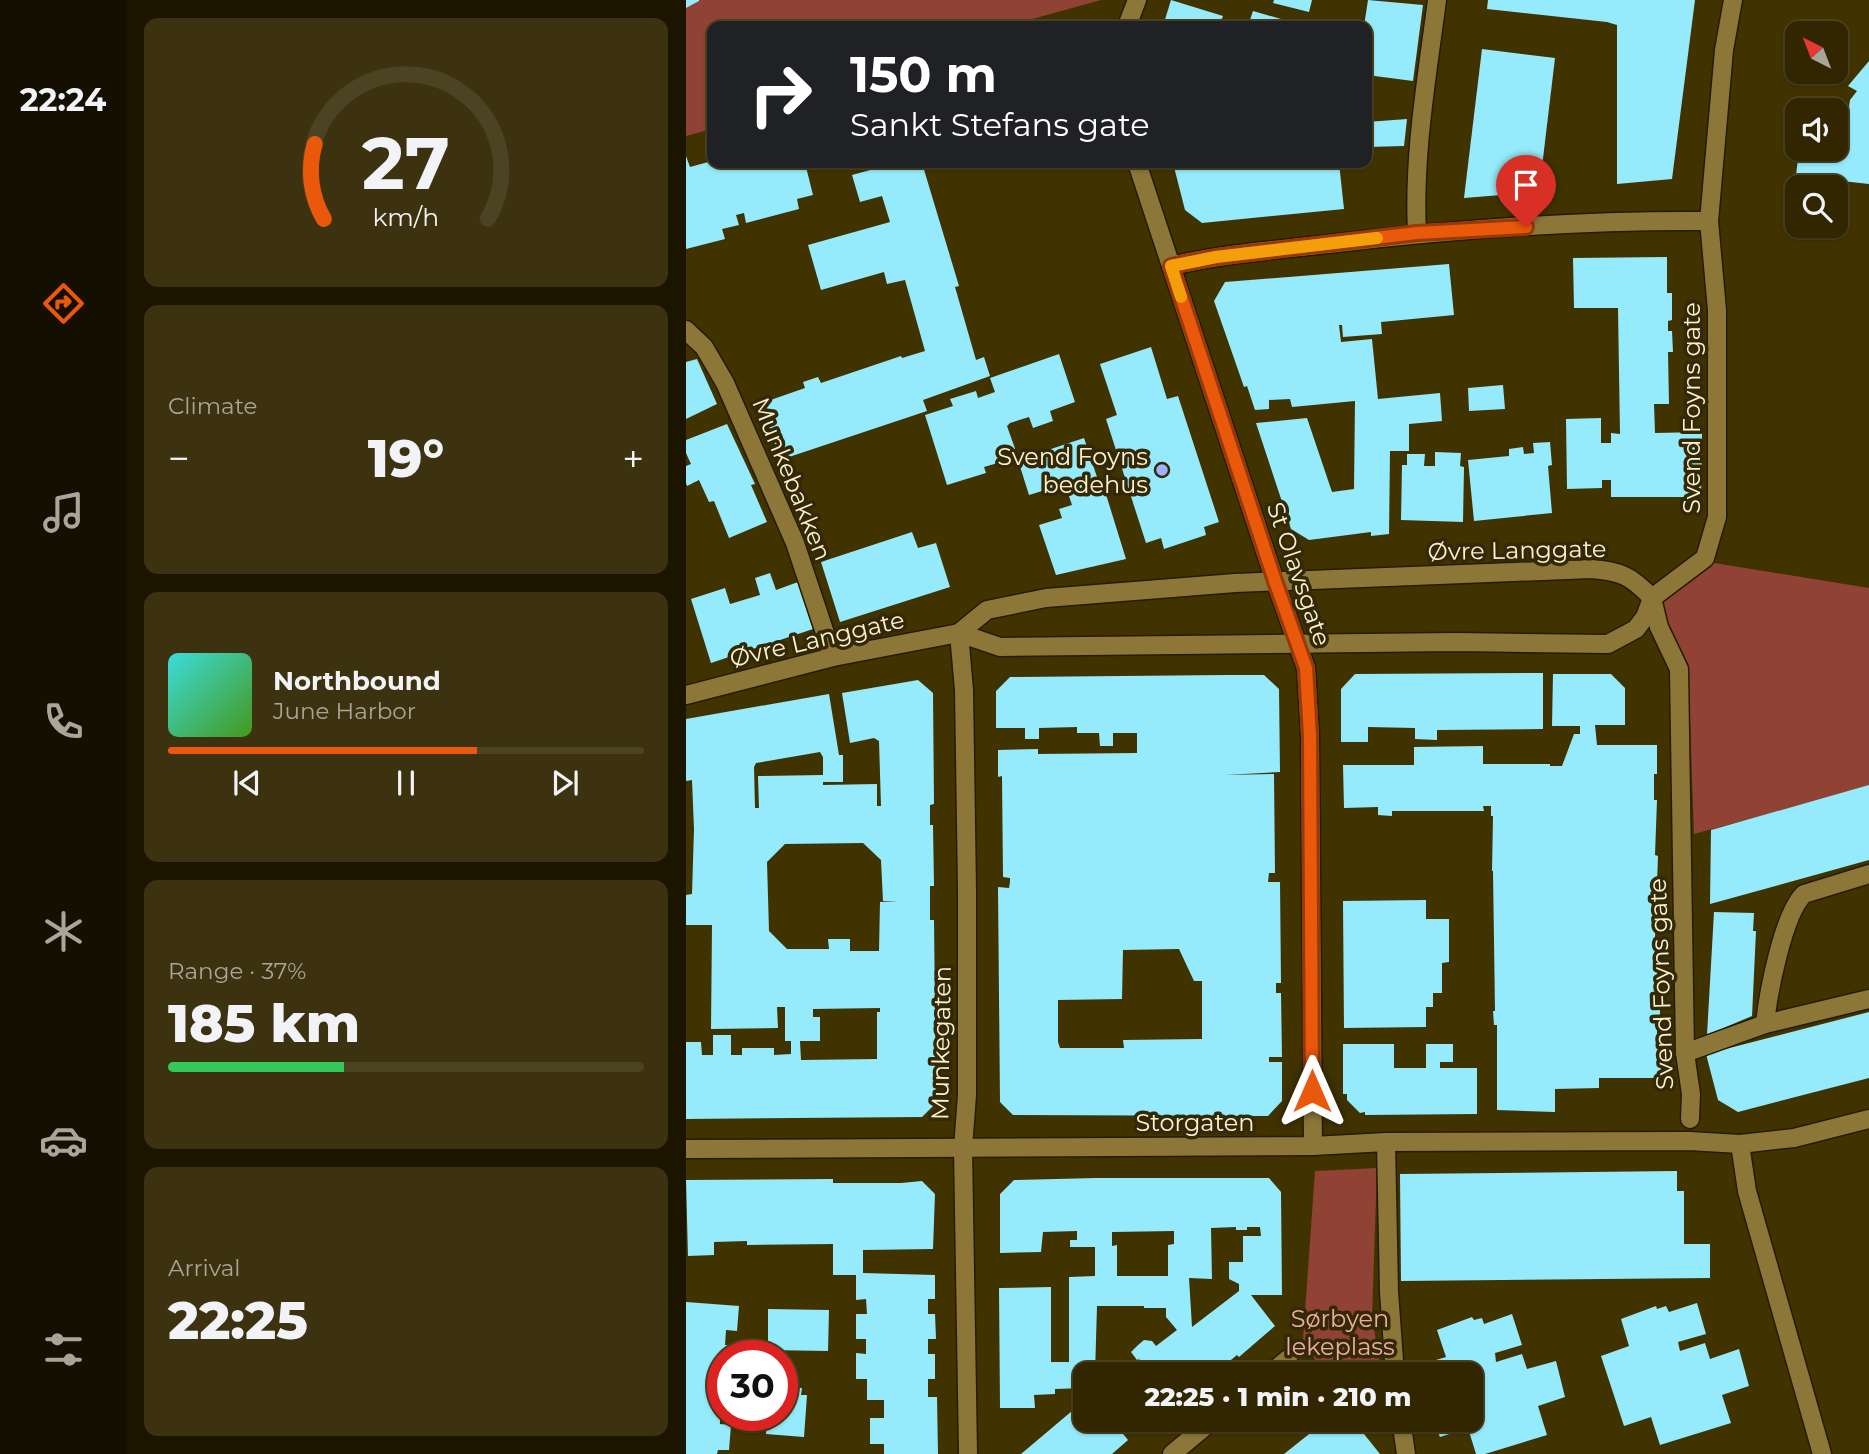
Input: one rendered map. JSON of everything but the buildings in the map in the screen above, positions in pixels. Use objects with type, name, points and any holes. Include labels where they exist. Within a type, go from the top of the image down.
[{"type":"street","points":[[1130,21],[1137,0]]},
{"type":"street","points":[[1417,233],[1415,197],[1419,144],[1437,0]]},
{"type":"street","name":"Svend Foyns gate","points":[[1690,1119],[1691,1094],[1685,1053],[1679,669],[1659,627],[1652,598],[1706,558],[1717,517],[1717,310],[1709,220],[1724,50],[1732,0]]},
{"type":"street","name":"St Olavsgate","points":[[1139,168],[1306,668],[1310,736],[1313,1146]]},
{"type":"street","points":[[1171,266],[1216,257],[1417,233],[1634,220],[1709,220]]},
{"type":"street","name":"Munkebakken","points":[[686,330],[704,347],[725,383],[795,543],[833,657]]},
{"type":"street","name":"Øvre Langgate","points":[[686,695],[833,657],[959,633],[988,610],[1046,598],[1275,581],[1591,569],[1612,570],[1634,579],[1652,598],[1645,617],[1636,629],[1608,643],[1000,647],[959,633]]},
{"type":"street","name":"Munkegaten","points":[[959,633],[964,690],[967,890],[967,1095],[963,1148],[968,1454]]},
{"type":"street","points":[[1765,1024],[1768,992],[1798,900],[1804,894],[1869,874]]},
{"type":"street","points":[[1685,1053],[1765,1024],[1869,999]]},
{"type":"street","name":"Storgaten","points":[[686,1149],[1313,1146],[1386,1142],[1689,1141],[1740,1144],[1794,1138],[1869,1119]]},
{"type":"street","points":[[1386,1142],[1389,1292],[1394,1362]]},
{"type":"street","points":[[1740,1144],[1746,1191],[1822,1454]]},
{"type":"street","points":[[1284,1362],[1288,1359]]},
{"type":"street","points":[[1171,1454],[1198,1432]]},
{"type":"street","points":[[1403,1432],[1406,1454]]},
{"type":"green space","points":[[686,0],[1101,0],[1025,21],[707,21],[707,130],[686,136]]},
{"type":"green space","points":[[1708,562],[1869,588],[1869,786],[1694,834],[1688,666],[1665,622],[1659,598]]},
{"type":"green space","name":"Sørbyen lekeplass","points":[[1377,1168],[1372,1318],[1380,1362],[1317,1362],[1303,1340],[1315,1171]]},
{"type":"slow traffic","points":[[1181,297],[1171,266],[1216,257],[1377,238]]},
{"type":"place","name":"Svend Foyns bedehus","points":[[1162,470]]},
{"type":"route","points":[[1312,1091],[1310,736],[1306,668],[1171,266],[1216,257],[1417,233],[1526,227]]}]
